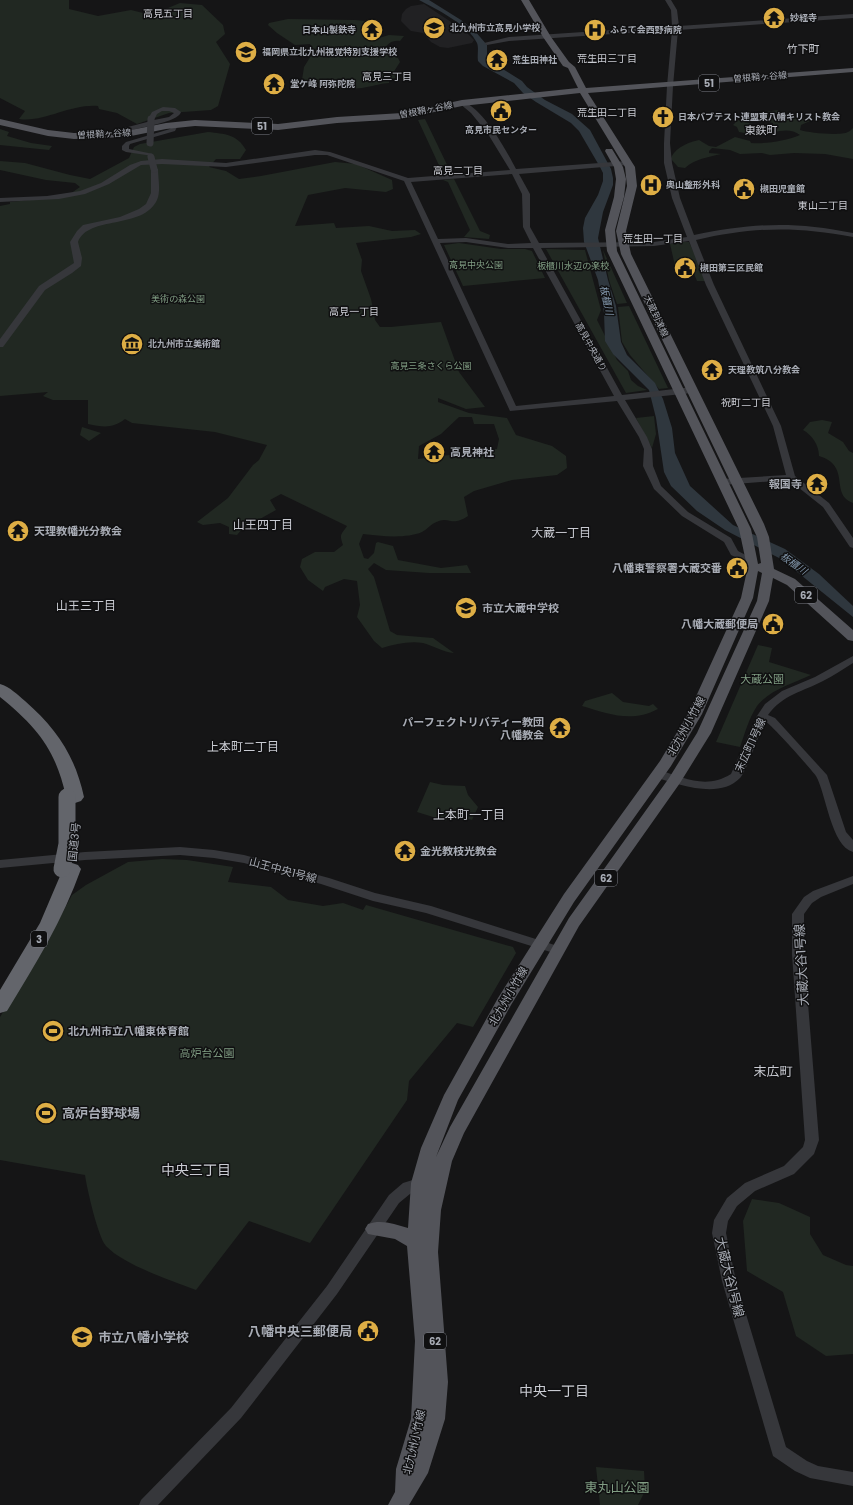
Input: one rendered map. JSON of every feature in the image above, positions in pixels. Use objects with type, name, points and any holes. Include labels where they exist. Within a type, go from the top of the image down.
[{"type":"highway","name":"国道3号","points":[[0,688],[24,707],[48,732],[50,744],[71,797],[64,894],[0,1006]]},
{"type":"highway","name":"国道3号","points":[[0,698],[16,709],[50,744]]},
{"type":"highway","name":"国道3号","points":[[0,989],[46,913],[67,869]]},
{"type":"main road","name":"大蔵到津線","points":[[525,0],[547,37],[566,64],[571,67],[578,92],[618,164],[621,184],[610,223],[606,245],[680,392],[745,529],[751,555]]},
{"type":"main road","name":"曽根鞘ヶ谷線","points":[[0,123],[60,135],[79,136],[112,135],[195,123],[278,127],[337,120],[402,116],[463,103],[524,97],[670,84],[853,71]]},
{"type":"main road","name":"曽根鞘ヶ谷線","points":[[0,123],[46,135],[72,138],[112,137],[174,127],[211,125],[254,128],[292,127],[347,120],[407,117],[432,113],[463,103]]},
{"type":"main road","name":"大蔵到津線","points":[[618,164],[631,173],[632,186],[622,224],[622,244],[763,537],[768,571]]},
{"type":"main road","name":"62","points":[[751,555],[768,571],[791,582],[853,637]]},
{"type":"main road","name":"北九州小竹線","points":[[401,1499],[406,1468],[421,1419],[424,1386],[424,1341],[416,1242],[428,1183],[430,1148],[450,1100],[504,1002],[539,944],[569,898],[658,774],[695,714],[747,598],[752,575],[751,555]]},
{"type":"main road","name":"北九州小竹線","points":[[401,1499],[418,1473],[435,1419],[438,1382],[429,1252],[432,1210],[428,1183],[443,1161],[456,1132],[574,922],[675,780],[704,733],[763,601],[768,571]]},
{"type":"main road","points":[[374,1229],[386,1229],[401,1233],[416,1242]]},
{"type":"street","points":[[668,0],[675,14],[675,28],[670,84],[667,156],[676,198],[710,285],[777,426],[791,477],[826,505],[853,545]]},
{"type":"street","points":[[487,43],[547,37],[849,17]]},
{"type":"street","name":"高見中央通り","points":[[463,103],[473,110],[485,122],[527,198],[527,228],[648,449],[648,466],[658,486],[667,498],[685,514],[728,540],[734,553],[751,555]]},
{"type":"street","points":[[0,345],[42,288],[48,282],[72,270],[78,264],[78,258],[73,247],[76,237],[81,232],[86,228],[132,216],[146,208],[153,201],[155,183],[150,143],[151,119],[154,113],[159,110],[174,110],[178,112],[177,115],[171,118],[126,129],[112,135]]},
{"type":"street","points":[[151,156],[126,150],[125,146],[128,143],[138,139],[172,130],[174,127]]},
{"type":"street","points":[[0,200],[58,196],[82,192],[93,189],[120,175],[134,165],[142,163],[164,162],[226,165],[307,153],[328,153],[407,180],[618,164]]},
{"type":"street","points":[[407,180],[513,409],[620,399],[692,390]]},
{"type":"street","points":[[435,241],[466,240],[500,245],[536,246],[669,243],[740,228],[800,226],[853,235]]},
{"type":"street","points":[[722,482],[791,477]]},
{"type":"street","name":"末広町1号線","points":[[658,774],[692,785],[706,787],[728,782],[736,776],[762,716],[769,706],[786,693],[819,679],[853,659]]},
{"type":"street","points":[[762,716],[771,720],[821,775],[841,833],[853,848]]},
{"type":"street","name":"山王中央1号線","points":[[0,864],[85,856],[180,851],[214,854],[244,859],[325,881],[373,897],[427,909],[557,950]]},
{"type":"street","name":"大蔵大谷1号線","points":[[853,880],[817,894],[808,900],[798,914],[798,954],[812,1140],[809,1150],[789,1170],[750,1187],[732,1202],[721,1220],[719,1233],[730,1281],[778,1451],[801,1466],[816,1473],[853,1479]]},
{"type":"street","points":[[147,1505],[236,1413],[332,1290],[394,1199],[413,1184],[428,1183]]},
{"type":"shaded area","name":"北九州市立高見小学校","points":[[424,4],[466,32],[474,40],[472,43],[448,48],[440,47],[431,42],[423,33],[411,31],[401,21],[402,14],[411,6]]},
{"type":"green space","points":[[0,0],[69,0],[69,9],[98,16],[131,10],[151,15],[180,3],[202,5],[223,25],[225,34],[216,42],[230,64],[218,106],[211,110],[169,113],[137,124],[117,113],[99,109],[98,106],[87,106],[67,110],[28,120],[19,119],[25,111],[0,98]]},
{"type":"green space","points":[[288,19],[365,21],[372,25],[366,25],[364,34],[379,38],[389,35],[404,36],[400,41],[390,43],[382,51],[398,58],[400,62],[393,73],[396,78],[389,79],[389,83],[352,89],[314,87],[307,84],[302,80],[304,67],[314,51],[310,44],[295,45],[268,25],[269,23]]},
{"type":"green space","points":[[778,110],[782,115],[798,116],[810,121],[801,125],[800,130],[804,131],[824,134],[838,134],[848,132],[853,128],[853,159],[825,154],[740,154],[730,150],[712,148],[709,153],[721,154],[697,160],[685,168],[678,167],[671,159],[675,152],[679,149],[691,142],[699,140],[709,146],[716,147],[735,137],[750,141],[751,143],[763,143],[800,135],[796,132],[786,130],[758,134],[739,132],[737,127],[733,125],[738,120],[753,124],[744,126],[744,129],[755,130],[773,128],[773,123],[751,118],[765,112]]},
{"type":"green space","points":[[425,119],[451,173],[443,174],[418,120]]},
{"type":"green space","points":[[0,129],[9,132],[7,136],[31,143],[52,146],[49,150],[0,145]]},
{"type":"green space","points":[[208,132],[220,133],[235,138],[246,150],[240,159],[216,159],[209,167],[226,171],[239,179],[335,162],[356,164],[392,180],[393,189],[386,192],[345,188],[308,195],[295,226],[334,223],[336,228],[369,226],[392,231],[415,230],[421,234],[411,237],[356,243],[362,260],[361,271],[371,299],[375,320],[380,327],[441,322],[459,372],[485,407],[466,409],[438,398],[438,402],[469,413],[507,418],[516,435],[552,446],[566,456],[567,468],[557,475],[512,480],[474,491],[464,497],[468,516],[458,521],[439,521],[422,532],[408,536],[377,536],[363,534],[359,544],[364,558],[368,559],[374,553],[376,543],[378,542],[393,546],[398,560],[441,568],[467,565],[471,573],[429,573],[386,570],[374,563],[368,569],[374,577],[390,631],[397,635],[433,638],[454,653],[418,642],[402,643],[382,648],[374,641],[357,617],[360,605],[357,581],[344,579],[325,587],[323,591],[308,580],[300,567],[302,559],[315,552],[334,552],[343,545],[341,535],[347,526],[281,494],[270,500],[276,510],[242,529],[237,535],[229,534],[229,527],[220,523],[203,525],[197,522],[228,498],[253,465],[259,460],[267,445],[215,432],[132,423],[125,419],[112,426],[88,424],[88,400],[53,400],[43,396],[48,392],[0,396],[0,206],[10,204],[10,202],[67,196],[80,187],[75,183],[46,180],[0,170],[0,161],[25,163],[90,179],[129,158],[134,147],[140,144]],"holes":[[[459,417],[472,417],[474,424],[494,424],[499,439],[497,449],[418,459],[419,446],[441,434]]]},
{"type":"green space","points":[[454,179],[480,231],[490,235],[489,239],[464,237],[470,230],[448,182],[443,180]]},
{"type":"green space","points":[[689,242],[707,281],[697,281],[692,269],[676,270],[670,244]]},
{"type":"green space","name":"高見中央公園","points":[[459,243],[501,249],[525,249],[532,251],[545,278],[463,286],[444,245]]},
{"type":"green space","name":"板櫃川水辺の楽校","points":[[546,249],[585,250],[601,310],[597,320],[617,360],[628,371],[631,380],[638,386],[647,390],[626,393]]},
{"type":"green space","name":"板櫃川水辺の楽校","points":[[603,250],[627,303],[617,304],[609,280]]},
{"type":"green space","points":[[629,306],[668,388],[659,389],[630,355],[622,342],[618,307]]},
{"type":"green space","points":[[654,416],[656,434],[652,448],[636,418]]},
{"type":"green space","points":[[822,420],[832,422],[828,433],[843,442],[849,451],[853,453],[853,503],[846,499],[842,493],[835,466],[819,456],[818,448],[814,441],[803,430],[810,422]]},
{"type":"green space","points":[[82,427],[101,433],[89,441],[80,435]]},
{"type":"green space","name":"大蔵公園","points":[[758,645],[772,648],[769,662],[811,675],[775,691],[762,700],[757,706],[747,726],[740,747],[716,742]]},
{"type":"green space","points":[[612,693],[623,702],[649,706],[653,704],[658,709],[639,716],[620,716],[582,706],[585,701]]},
{"type":"green space","points":[[430,782],[443,785],[465,786],[468,795],[478,807],[472,820],[449,814],[446,821],[417,812]]},
{"type":"green space","name":"高炉台公園","points":[[162,859],[187,860],[233,867],[228,882],[271,887],[288,900],[323,906],[343,903],[363,910],[366,905],[513,947],[516,953],[473,1027],[457,1023],[409,1081],[407,1100],[310,1243],[249,1221],[196,1290],[136,1266],[114,1253],[106,1246],[96,1223],[85,1175],[0,1160],[0,1017],[51,934],[72,895],[86,885],[128,862]]},
{"type":"green space","points":[[752,1199],[779,1203],[810,1217],[810,1234],[823,1255],[846,1265],[853,1266],[853,1354],[826,1356],[796,1336],[783,1292],[747,1271],[743,1221]]},
{"type":"green space","name":"東丸山公園","points":[[596,1467],[644,1471],[645,1491],[638,1505],[600,1505]]},
{"type":"water","name":"板櫃川","points":[[419,0],[429,0],[461,20],[474,30],[487,45],[487,54],[490,61],[522,81],[527,87],[545,100],[572,114],[590,130],[611,169],[613,178],[613,185],[603,212],[598,238],[616,306],[621,342],[627,355],[655,383],[663,399],[672,428],[675,453],[690,486],[733,525],[785,549],[819,574],[853,606],[853,617],[781,559],[725,530],[697,511],[671,486],[664,472],[656,418],[649,390],[613,354],[605,341],[604,313],[598,280],[584,242],[583,228],[585,218],[598,195],[603,181],[603,173],[600,167],[579,131],[571,123],[523,93],[514,83],[483,66],[478,61],[478,47],[473,36],[451,18]]},
{"type":"place","name":"妙経寺","points":[[774,18]]},
{"type":"place","name":"北九州市立高見小学校","points":[[434,28]]},
{"type":"place","name":"日本山製鉄寺","points":[[372,30]]},
{"type":"place","name":"ふらて会西野病院","points":[[595,30]]},
{"type":"place","name":"福岡県立北九州視覚特別支援学校","points":[[246,52]]},
{"type":"place","name":"荒生田神社","points":[[497,60]]},
{"type":"place","name":"堂ケ峰 阿弥陀院","points":[[274,84]]},
{"type":"place","name":"高見市民センター","points":[[501,111]]},
{"type":"place","name":"日本バブテスト連盟東八幡キリスト教会","points":[[663,117]]},
{"type":"place","name":"奥山整形外科","points":[[651,185]]},
{"type":"place","name":"槻田児童館","points":[[744,189]]},
{"type":"place","name":"槻田第三区民館","points":[[685,268]]},
{"type":"place","name":"北九州市立美術館","points":[[132,344]]},
{"type":"place","name":"天理教筑八分教会","points":[[712,370]]},
{"type":"place","name":"高見神社","points":[[434,452]]},
{"type":"place","name":"報国寺","points":[[817,484]]},
{"type":"place","name":"天理教幡光分教会","points":[[18,531]]},
{"type":"place","name":"八幡東警察署大蔵交番","points":[[737,568]]},
{"type":"place","name":"市立大蔵中学校","points":[[466,608]]},
{"type":"place","name":"八幡大蔵郵便局","points":[[773,624]]},
{"type":"place","name":"パーフェクトリバティー教団 八幡教会","points":[[560,728]]},
{"type":"place","name":"金光教枝光教会","points":[[405,851]]},
{"type":"place","name":"北九州市立八幡東体育館","points":[[53,1031]]},
{"type":"place","name":"高炉台野球場","points":[[46,1113]]},
{"type":"place","name":"八幡中央三郵便局","points":[[368,1331]]},
{"type":"place","name":"市立八幡小学校","points":[[82,1337]]},
{"type":"district","name":"高見五丁目","points":[[168,13]]},
{"type":"district","name":"竹下町","points":[[803,49]]},
{"type":"district","name":"荒生田三丁目","points":[[607,58]]},
{"type":"district","name":"高見三丁目","points":[[387,76]]},
{"type":"district","name":"荒生田二丁目","points":[[607,112]]},
{"type":"district","name":"東鉄町","points":[[761,130]]},
{"type":"district","name":"高見二丁目","points":[[458,170]]},
{"type":"district","name":"東山二丁目","points":[[823,205]]},
{"type":"district","name":"荒生田一丁目","points":[[653,238]]},
{"type":"district","name":"高見一丁目","points":[[354,311]]},
{"type":"district","name":"祝町二丁目","points":[[746,402]]},
{"type":"district","name":"山王四丁目","points":[[263,525]]},
{"type":"district","name":"大蔵一丁目","points":[[561,533]]},
{"type":"district","name":"山王三丁目","points":[[86,606]]},
{"type":"district","name":"上本町二丁目","points":[[243,747]]},
{"type":"district","name":"上本町一丁目","points":[[469,815]]},
{"type":"district","name":"末広町","points":[[773,1071]]},
{"type":"district","name":"中央三丁目","points":[[196,1170]]},
{"type":"district","name":"中央一丁目","points":[[554,1391]]},
{"type":"park label","name":"美術の森公園","points":[[178,299]]},
{"type":"park label","name":"高見三条さくら公園","points":[[431,366]]}]
